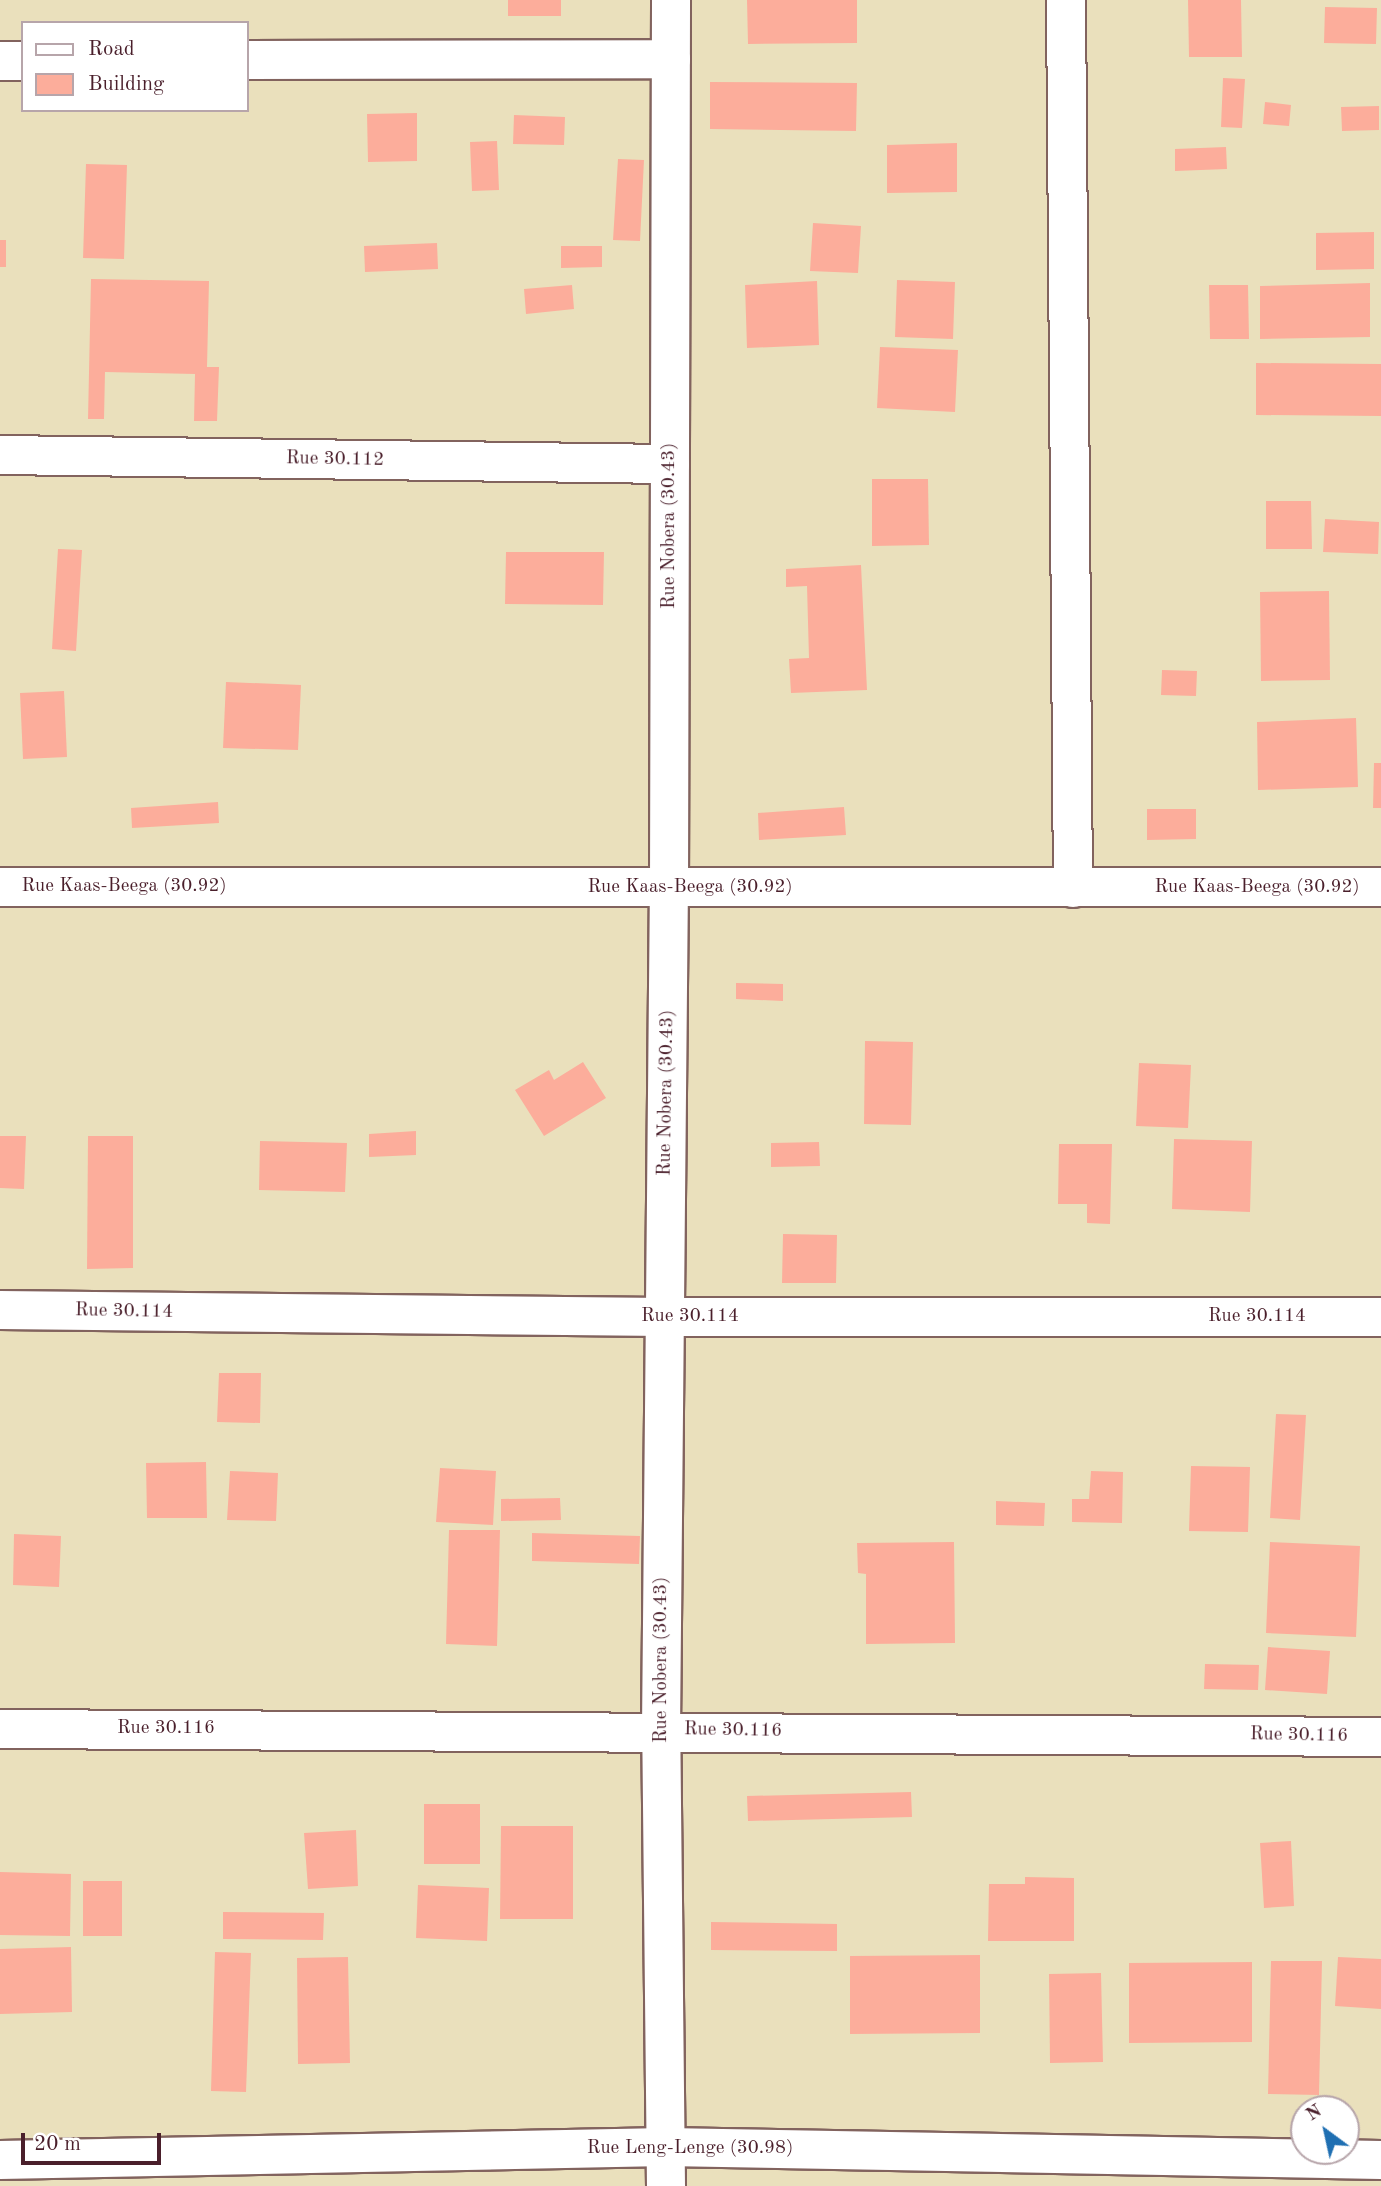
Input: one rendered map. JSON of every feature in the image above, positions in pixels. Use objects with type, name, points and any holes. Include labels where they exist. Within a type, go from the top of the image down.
[{"type":"street","name":"Rue Nobera (30.43)","points":[[666,2186],[661,1730],[669,888],[671,0]]},
{"type":"street","points":[[1066,0],[1073,888]]},
{"type":"street","points":[[248,60],[671,60]]},
{"type":"street","points":[[0,61],[21,61]]},
{"type":"street","name":"Rue 30.112","points":[[0,455],[670,464]]},
{"type":"street","name":"Rue Kaas-Beega (30.92)","points":[[0,887],[1381,887]]},
{"type":"street","name":"Rue 30.114","points":[[0,1310],[665,1317],[1381,1317]]},
{"type":"street","name":"Rue 30.116","points":[[0,1729],[661,1730],[1381,1737]]},
{"type":"street","name":"Rue Leng-Lenge (30.98)","points":[[0,2160],[666,2147],[1381,2160]]},
{"type":"building","points":[[508,0],[561,0],[561,16],[508,16]]},
{"type":"building","points":[[747,0],[857,0],[857,43],[748,44]]},
{"type":"building","points":[[1188,0],[1241,0],[1242,57],[1189,57]]},
{"type":"building","points":[[1325,7],[1377,8],[1376,44],[1324,43]]},
{"type":"building","points":[[1223,78],[1245,79],[1242,128],[1221,127]]},
{"type":"building","points":[[710,82],[857,83],[856,131],[710,129]]},
{"type":"building","points":[[1265,102],[1291,105],[1289,126],[1263,124]]},
{"type":"building","points":[[1379,106],[1379,130],[1342,131],[1341,107]]},
{"type":"building","points":[[417,113],[417,161],[368,162],[367,114]]},
{"type":"building","points":[[514,115],[565,117],[564,145],[513,144]]},
{"type":"building","points":[[497,141],[499,190],[472,191],[470,142]]},
{"type":"building","points":[[957,143],[957,192],[887,193],[887,145]]},
{"type":"building","points":[[1226,147],[1227,169],[1175,171],[1175,149]]},
{"type":"building","points":[[618,159],[644,160],[640,241],[613,240]]},
{"type":"building","points":[[86,164],[127,165],[124,259],[83,258]]},
{"type":"building","points":[[813,223],[861,226],[858,273],[810,271]]},
{"type":"building","points":[[1374,232],[1374,269],[1316,270],[1316,233]]},
{"type":"building","points":[[0,240],[6,240],[6,267],[0,267]]},
{"type":"building","points":[[437,243],[438,269],[365,272],[364,246]]},
{"type":"building","points":[[561,246],[602,246],[602,267],[561,268]]},
{"type":"building","points":[[91,279],[209,281],[207,367],[219,367],[217,421],[194,421],[195,374],[105,372],[104,419],[88,419]]},
{"type":"building","points":[[897,280],[955,282],[953,339],[895,337]]},
{"type":"building","points":[[817,281],[819,345],[747,348],[745,285]]},
{"type":"building","points":[[1370,283],[1370,337],[1260,339],[1260,286]]},
{"type":"building","points":[[572,285],[574,309],[526,314],[524,289]]},
{"type":"building","points":[[1209,285],[1248,285],[1249,339],[1210,339]]},
{"type":"building","points":[[880,347],[958,350],[955,412],[877,408]]},
{"type":"building","points":[[1256,363],[1381,364],[1381,416],[1256,415]]},
{"type":"building","points":[[872,479],[928,479],[929,545],[872,546]]},
{"type":"building","points":[[1266,501],[1311,501],[1312,549],[1266,549]]},
{"type":"building","points":[[1325,519],[1379,522],[1378,554],[1323,552]]},
{"type":"building","points":[[58,549],[82,550],[76,651],[52,649]]},
{"type":"building","points":[[506,552],[604,552],[603,605],[505,604]]},
{"type":"building","points":[[861,565],[867,690],[791,693],[789,659],[809,658],[807,586],[786,587],[786,569]]},
{"type":"building","points":[[1329,591],[1330,680],[1261,681],[1260,592]]},
{"type":"building","points":[[1162,670],[1197,671],[1196,696],[1161,695]]},
{"type":"building","points":[[226,682],[301,685],[298,750],[223,748]]},
{"type":"building","points":[[64,691],[67,757],[23,759],[20,693]]},
{"type":"building","points":[[1356,718],[1358,787],[1258,790],[1257,722]]},
{"type":"building","points":[[1374,763],[1381,763],[1381,808],[1373,808]]},
{"type":"building","points":[[218,802],[219,823],[132,828],[131,808]]},
{"type":"building","points":[[844,807],[846,835],[759,840],[758,813]]},
{"type":"building","points":[[1147,809],[1196,809],[1196,839],[1147,840]]},
{"type":"building","points":[[736,983],[783,984],[783,1001],[736,999]]},
{"type":"building","points":[[865,1041],[913,1042],[911,1125],[864,1124]]},
{"type":"building","points":[[583,1062],[606,1098],[544,1136],[515,1090],[549,1070],[554,1080]]},
{"type":"building","points":[[1139,1063],[1191,1065],[1188,1128],[1136,1126]]},
{"type":"building","points":[[416,1131],[416,1155],[369,1157],[369,1134]]},
{"type":"building","points":[[0,1136],[26,1136],[24,1189],[0,1188]]},
{"type":"building","points":[[88,1136],[133,1136],[133,1268],[87,1269]]},
{"type":"building","points":[[1174,1139],[1252,1141],[1250,1212],[1172,1209]]},
{"type":"building","points":[[260,1141],[347,1143],[345,1192],[259,1190]]},
{"type":"building","points":[[819,1142],[820,1166],[771,1167],[771,1143]]},
{"type":"building","points":[[1059,1144],[1112,1144],[1110,1224],[1087,1223],[1087,1204],[1058,1204]]},
{"type":"building","points":[[783,1234],[837,1235],[836,1283],[782,1283]]},
{"type":"building","points":[[219,1373],[261,1373],[260,1423],[217,1422]]},
{"type":"building","points":[[1276,1414],[1306,1415],[1300,1520],[1270,1518]]},
{"type":"building","points":[[206,1462],[207,1518],[147,1518],[146,1463]]},
{"type":"building","points":[[1191,1466],[1250,1467],[1248,1532],[1189,1531]]},
{"type":"building","points":[[440,1468],[496,1471],[493,1525],[436,1522]]},
{"type":"building","points":[[230,1471],[278,1473],[276,1521],[227,1520]]},
{"type":"building","points":[[1091,1471],[1123,1472],[1122,1523],[1072,1522],[1072,1499],[1089,1499]]},
{"type":"building","points":[[560,1498],[561,1520],[501,1521],[501,1499]]},
{"type":"building","points":[[996,1501],[1045,1503],[1044,1526],[996,1525]]},
{"type":"building","points":[[449,1530],[500,1530],[497,1646],[446,1644]]},
{"type":"building","points":[[532,1533],[640,1536],[639,1564],[532,1561]]},
{"type":"building","points":[[14,1534],[61,1536],[59,1587],[13,1585]]},
{"type":"building","points":[[954,1542],[955,1643],[866,1644],[866,1574],[858,1573],[857,1543]]},
{"type":"building","points":[[1270,1542],[1360,1546],[1356,1637],[1266,1633]]},
{"type":"building","points":[[1268,1647],[1330,1651],[1327,1694],[1265,1690]]},
{"type":"building","points":[[1205,1664],[1259,1665],[1258,1690],[1204,1689]]},
{"type":"building","points":[[911,1792],[912,1817],[748,1821],[747,1796]]},
{"type":"building","points":[[424,1804],[480,1804],[480,1864],[424,1864]]},
{"type":"building","points":[[501,1826],[573,1826],[573,1919],[500,1919]]},
{"type":"building","points":[[356,1830],[358,1886],[308,1889],[304,1833]]},
{"type":"building","points":[[1291,1841],[1294,1906],[1264,1908],[1260,1843]]},
{"type":"building","points":[[0,1872],[71,1874],[70,1936],[0,1935]]},
{"type":"building","points":[[1025,1877],[1074,1878],[1074,1941],[988,1941],[989,1884],[1025,1884]]},
{"type":"building","points":[[83,1881],[122,1881],[122,1936],[83,1936]]},
{"type":"building","points":[[418,1885],[489,1888],[487,1941],[416,1938]]},
{"type":"building","points":[[223,1912],[324,1913],[323,1940],[223,1939]]},
{"type":"building","points":[[711,1922],[837,1924],[837,1951],[711,1950]]},
{"type":"building","points":[[71,1947],[72,2012],[0,2014],[0,1949]]},
{"type":"building","points":[[215,1952],[251,1953],[246,2092],[211,2091]]},
{"type":"building","points":[[980,1955],[980,2033],[850,2034],[850,1956]]},
{"type":"building","points":[[348,1957],[350,2063],[298,2064],[297,1958]]},
{"type":"building","points":[[1338,1957],[1381,1959],[1381,2009],[1335,2006]]},
{"type":"building","points":[[1271,1961],[1322,1961],[1319,2095],[1268,2094]]},
{"type":"building","points":[[1252,1962],[1252,2042],[1129,2043],[1129,1963]]},
{"type":"building","points":[[1101,1973],[1103,2062],[1050,2063],[1049,1974]]}]
